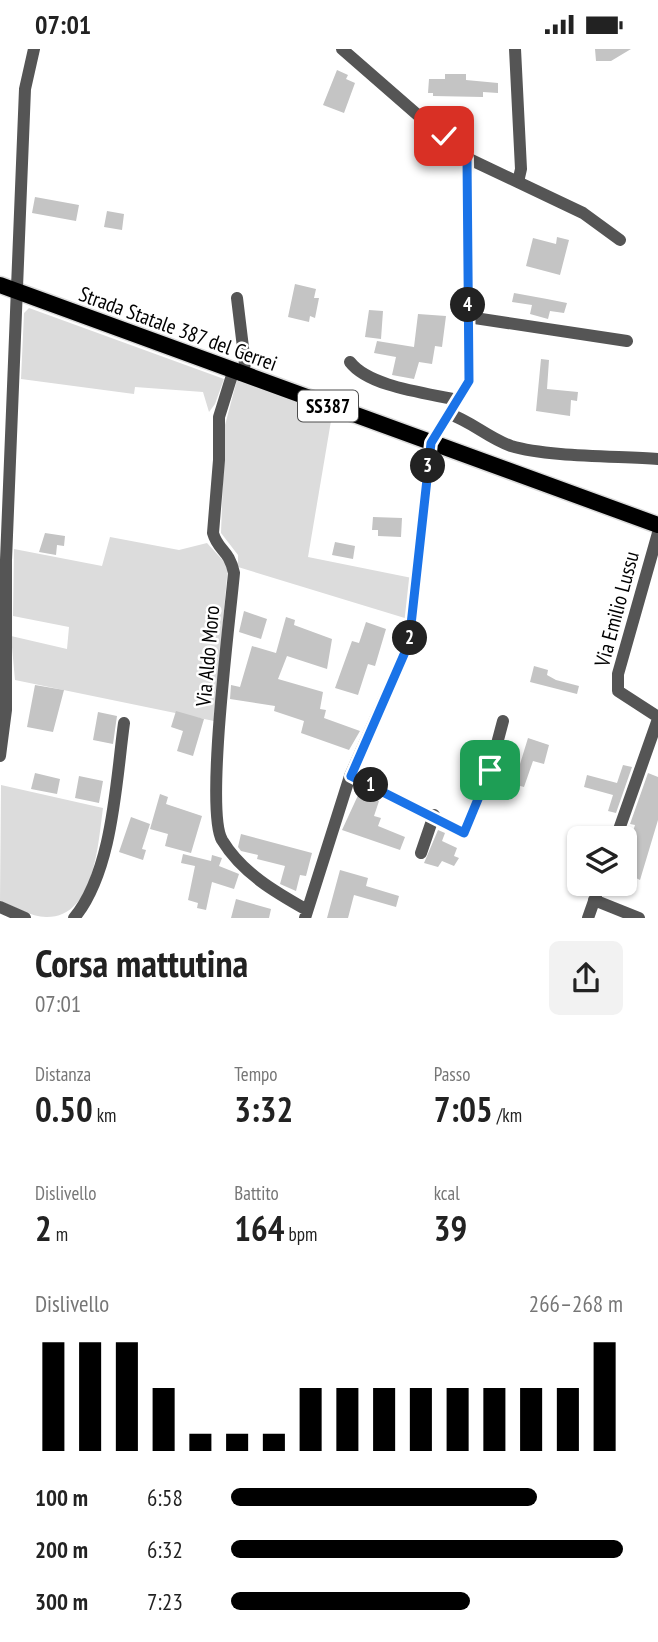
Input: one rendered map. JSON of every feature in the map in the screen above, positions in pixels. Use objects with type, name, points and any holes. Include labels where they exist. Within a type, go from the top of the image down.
[{"type":"main road","name":"Strada Statale 387 del Gerrei","points":[[0,285],[237,374],[658,525]]},
{"type":"street","points":[[0,756],[6,710],[6,559],[25,89],[34,49]]},
{"type":"street","points":[[342,49],[467,158],[583,213],[620,240]]},
{"type":"street","points":[[516,49],[522,169],[518,182]]},
{"type":"street","points":[[306,914],[351,776],[409,643],[431,443],[469,381],[467,158]]},
{"type":"street","name":"Via Aldo Moro","points":[[237,298],[245,364],[237,374],[219,417],[219,460],[213,533],[215,541],[231,557],[234,573],[216,806],[221,838],[261,885],[306,914]]},
{"type":"street","points":[[468,317],[627,341]]},
{"type":"street","points":[[349,362],[355,369],[373,379],[457,400]]},
{"type":"street","points":[[449,414],[461,418],[488,437],[514,447],[658,459]]},
{"type":"street","name":"Via Emilio Lussu","points":[[620,826],[658,718],[618,691],[618,674],[658,533]]},
{"type":"street","points":[[351,776],[434,815],[464,833],[490,770],[503,721]]},
{"type":"street","points":[[74,918],[95,883],[112,806],[124,723]]},
{"type":"street","points":[[421,853],[434,815]]},
{"type":"street","points":[[587,918],[596,896]]},
{"type":"street","points":[[594,901],[639,918]]},
{"type":"street","points":[[0,907],[24,918]]},
{"type":"shaded area","points":[[29,308],[224,379],[215,404],[209,412],[203,392],[135,387],[134,394],[21,379],[24,313]]},
{"type":"shaded area","points":[[237,380],[332,415],[308,557],[412,578],[408,619],[238,567],[238,555],[221,533],[225,425]]},
{"type":"shaded area","points":[[110,537],[179,550],[207,543],[228,566],[214,721],[15,680],[11,636],[67,649],[69,627],[13,616],[14,549],[102,566]]},
{"type":"shaded area","points":[[1,785],[103,808],[91,876],[75,905],[62,914],[40,917],[0,901]]},
{"type":"building","points":[[595,49],[631,49],[611,61],[596,61]]},
{"type":"building","points":[[337,70],[348,75],[346,79],[355,83],[344,113],[323,105]]},
{"type":"building","points":[[445,74],[466,74],[466,80],[498,83],[498,93],[483,92],[483,97],[433,96],[433,93],[428,93],[429,79],[445,79]]},
{"type":"building","points":[[35,197],[79,205],[76,221],[32,213]]},
{"type":"building","points":[[107,211],[124,214],[122,230],[104,227]]},
{"type":"building","points":[[557,237],[569,240],[560,275],[526,266],[533,238],[556,244]]},
{"type":"building","points":[[295,284],[316,289],[314,298],[319,298],[315,318],[310,316],[309,322],[288,317]]},
{"type":"building","points":[[514,293],[567,303],[564,313],[550,311],[548,319],[530,314],[532,305],[512,302]]},
{"type":"building","points":[[369,310],[383,311],[381,339],[365,337]]},
{"type":"building","points":[[418,314],[446,316],[442,347],[435,346],[432,364],[419,362],[414,379],[392,375],[396,357],[374,353],[377,341],[414,347]]},
{"type":"building","points":[[541,359],[549,360],[547,389],[578,392],[577,401],[571,400],[570,416],[536,411]]},
{"type":"building","points":[[373,517],[402,518],[401,537],[378,536],[378,530],[372,530]]},
{"type":"building","points":[[45,533],[65,536],[64,546],[57,545],[56,555],[39,552]]},
{"type":"building","points":[[335,542],[355,546],[353,559],[332,555]]},
{"type":"building","points":[[244,611],[267,619],[261,639],[239,632]]},
{"type":"building","points":[[286,617],[295,620],[294,625],[332,639],[327,669],[287,656],[278,679],[323,692],[320,709],[326,710],[324,718],[360,731],[349,750],[301,733],[304,721],[274,711],[275,706],[230,699],[231,685],[240,687],[252,646],[276,653]]},
{"type":"building","points":[[366,622],[386,629],[375,666],[368,664],[358,695],[335,688],[352,641],[359,643]]},
{"type":"building","points":[[534,666],[548,670],[547,675],[556,680],[579,686],[577,694],[530,682]]},
{"type":"building","points":[[35,685],[64,690],[53,732],[27,727]]},
{"type":"building","points":[[176,711],[204,719],[193,756],[177,751],[183,731],[171,727]]},
{"type":"building","points":[[98,712],[117,716],[113,744],[93,740]]},
{"type":"building","points":[[528,738],[549,745],[544,764],[533,761],[524,787],[505,782],[509,770],[501,767],[504,758],[520,764]]},
{"type":"building","points":[[623,765],[632,767],[616,813],[608,811],[613,795],[584,787],[587,775],[617,783]]},
{"type":"building","points":[[35,773],[60,779],[57,794],[31,789]]},
{"type":"building","points":[[648,773],[658,777],[658,820],[640,880],[637,878],[637,826],[630,824]]},
{"type":"building","points":[[79,776],[103,781],[99,803],[75,798]]},
{"type":"building","points":[[360,791],[379,801],[374,816],[381,818],[378,826],[405,837],[400,850],[342,830]]},
{"type":"building","points":[[160,794],[168,797],[166,804],[202,816],[191,853],[165,846],[168,834],[150,829]]},
{"type":"building","points":[[131,817],[150,824],[142,849],[146,850],[143,860],[119,852]]},
{"type":"building","points":[[438,830],[445,833],[442,841],[457,848],[454,856],[459,858],[454,866],[442,861],[438,867],[424,863]]},
{"type":"building","points":[[241,834],[312,853],[306,876],[300,875],[296,891],[280,884],[285,866],[257,859],[258,855],[241,851],[238,847]]},
{"type":"building","points":[[183,854],[211,861],[212,855],[222,858],[219,866],[239,874],[234,889],[212,882],[206,910],[197,908],[198,903],[188,900],[195,866],[181,863]]},
{"type":"building","points":[[340,870],[368,878],[366,886],[399,896],[396,907],[354,895],[348,918],[327,918]]},
{"type":"building","points":[[236,899],[271,909],[269,918],[231,918]]},
{"type":"route","points":[[444,136],[467,158],[469,381],[431,443],[413,626],[409,643],[351,776],[434,815],[464,833],[490,770]]}]
